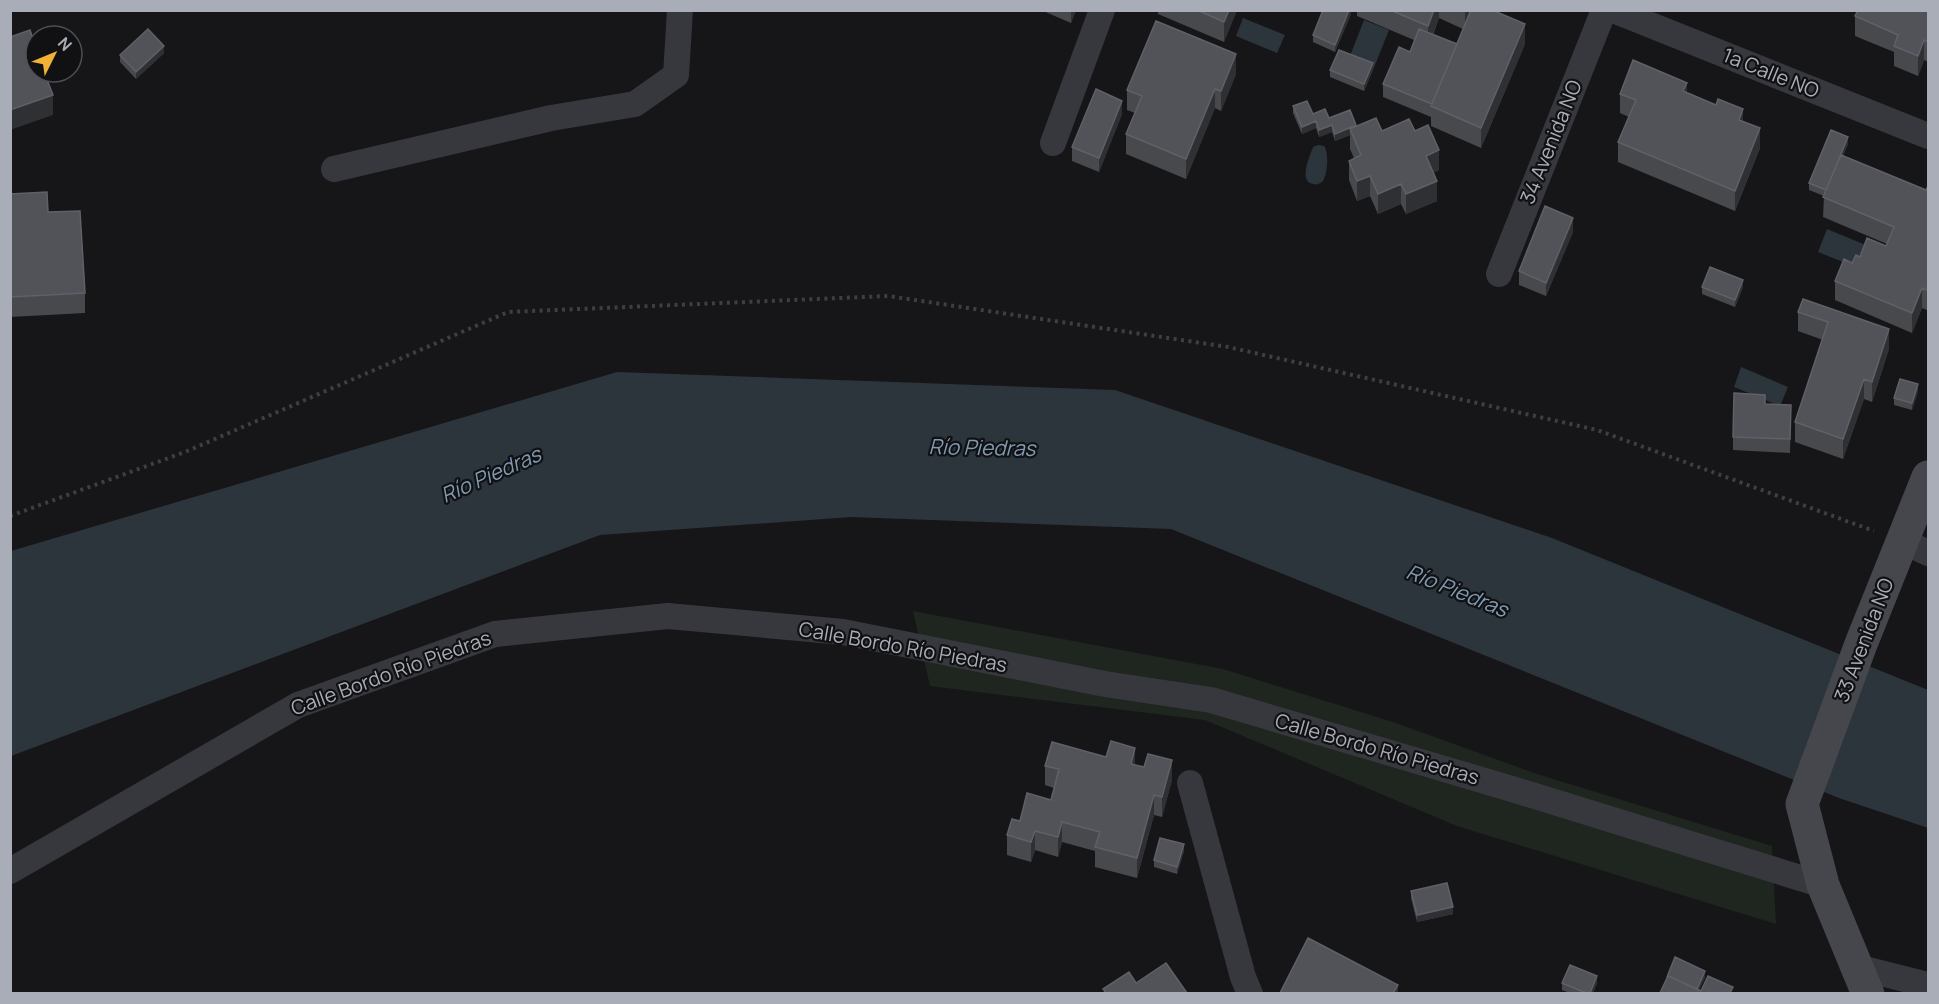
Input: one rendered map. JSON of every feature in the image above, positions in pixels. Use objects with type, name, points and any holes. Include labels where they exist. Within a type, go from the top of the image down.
[{"type":"street","points":[[334,169],[551,118],[635,104],[676,75],[680,10]]},
{"type":"street","points":[[1053,143],[1102,10]]},
{"type":"street","name":"34 Avenida NO","points":[[1498,274],[1604,10]]},
{"type":"street","name":"1a Calle NO","points":[[1612,10],[1929,136]]},
{"type":"street","name":"33 Avenida NO","points":[[1823,885],[1802,804],[1861,644],[1916,547],[1929,477]]},
{"type":"street","name":"Calle Bordo Río Piedras","points":[[10,871],[298,705],[495,634],[668,616],[843,633],[1105,684],[1211,700],[1512,789],[1823,885]]},
{"type":"street","points":[[1190,783],[1243,977],[1250,993]]},
{"type":"street","points":[[1823,885],[1863,980],[1929,985]]},
{"type":"path","points":[[10,516],[185,452],[508,312],[888,296],[1228,347],[1597,430],[1916,547]]},
{"type":"shaded area","points":[[913,611],[1223,669],[1393,722],[1537,774],[1772,846],[1776,924],[1457,826],[1205,720],[930,686]]},
{"type":"water","points":[[1243,18],[1285,35],[1277,53],[1236,36]]},
{"type":"water","points":[[1364,20],[1389,30],[1373,70],[1348,61]]},
{"type":"water","points":[[1318,145],[1326,149],[1327,164],[1324,179],[1319,184],[1315,184],[1309,182],[1306,173],[1313,147]]},
{"type":"water","points":[[1827,229],[1868,246],[1858,268],[1818,252]]},
{"type":"water","points":[[1741,367],[1788,387],[1780,406],[1734,387]]},
{"type":"water","name":"Río Piedras","points":[[617,372],[1115,390],[1552,538],[1928,690],[1928,828],[1839,798],[1171,529],[851,517],[600,535],[11,756],[11,551]]},
{"type":"building","points":[[1197,10],[1229,10],[1224,22]]},
{"type":"building","points":[[1323,10],[1349,10],[1335,45],[1313,35]]},
{"type":"building","points":[[1390,10],[1434,10],[1428,26]]},
{"type":"building","points":[[1471,10],[1492,10],[1525,24],[1481,128],[1431,106]]},
{"type":"building","points":[[1858,10],[1929,10],[1929,42],[1924,40],[1918,56],[1894,46],[1898,35],[1855,16]]},
{"type":"building","points":[[1156,21],[1236,54],[1221,91],[1215,89],[1186,159],[1126,134],[1142,96],[1127,90]]},
{"type":"building","points":[[148,29],[164,46],[136,72],[120,55]]},
{"type":"building","points":[[1419,29],[1457,44],[1432,104],[1383,84],[1399,47],[1410,52]]},
{"type":"building","points":[[24,32],[24,84],[49,84],[53,95],[10,110],[10,37]]},
{"type":"building","points":[[1339,50],[1373,63],[1364,84],[1330,70]]},
{"type":"building","points":[[1633,60],[1687,83],[1683,91],[1716,105],[1718,99],[1743,109],[1739,120],[1760,128],[1735,191],[1618,142],[1636,100],[1620,94]]},
{"type":"building","points":[[1096,89],[1122,101],[1099,158],[1072,147]]},
{"type":"building","points":[[1307,101],[1313,114],[1325,109],[1329,118],[1350,110],[1356,125],[1335,134],[1332,125],[1319,130],[1316,121],[1302,127],[1293,106]]},
{"type":"building","points":[[1376,118],[1382,131],[1409,119],[1415,131],[1428,125],[1439,150],[1426,156],[1437,181],[1406,194],[1401,184],[1378,194],[1370,176],[1357,181],[1349,161],[1361,155],[1350,129]]},
{"type":"building","points":[[1831,130],[1848,137],[1826,190],[1809,183]]},
{"type":"building","points":[[1841,155],[1926,190],[1929,184],[1929,291],[1922,288],[1912,313],[1835,281],[1844,259],[1852,263],[1856,255],[1860,257],[1867,238],[1886,246],[1894,227],[1823,197]]},
{"type":"building","points":[[47,192],[48,212],[80,211],[85,293],[10,297],[10,194]]},
{"type":"building","points":[[1545,206],[1573,218],[1546,283],[1519,271]]},
{"type":"building","points":[[1710,267],[1743,280],[1735,300],[1702,287]]},
{"type":"building","points":[[1803,299],[1889,329],[1872,382],[1864,379],[1843,439],[1795,422],[1828,322],[1798,312]]},
{"type":"building","points":[[1900,379],[1918,384],[1912,403],[1894,398]]},
{"type":"building","points":[[1734,393],[1765,395],[1765,404],[1791,405],[1790,439],[1733,437]]},
{"type":"building","points":[[1111,741],[1135,748],[1131,764],[1144,767],[1148,754],[1172,760],[1162,797],[1154,795],[1137,858],[1095,847],[1100,832],[1062,822],[1058,837],[1035,831],[1031,842],[1007,835],[1012,819],[1020,821],[1027,793],[1051,800],[1059,769],[1045,766],[1052,742],[1106,757]]},
{"type":"building","points":[[1160,838],[1184,844],[1177,867],[1154,860]]},
{"type":"building","points":[[1447,883],[1453,907],[1417,915],[1411,891]]},
{"type":"building","points":[[1308,938],[1398,985],[1393,993],[1280,993]]},
{"type":"building","points":[[1675,957],[1705,971],[1697,989],[1667,977]]},
{"type":"building","points":[[1166,963],[1187,993],[1106,993],[1103,989],[1129,972],[1136,983]]},
{"type":"building","points":[[1570,965],[1597,976],[1590,993],[1562,983]]},
{"type":"building","points":[[1668,976],[1701,991],[1708,976],[1733,987],[1730,993],[1660,993]]}]
